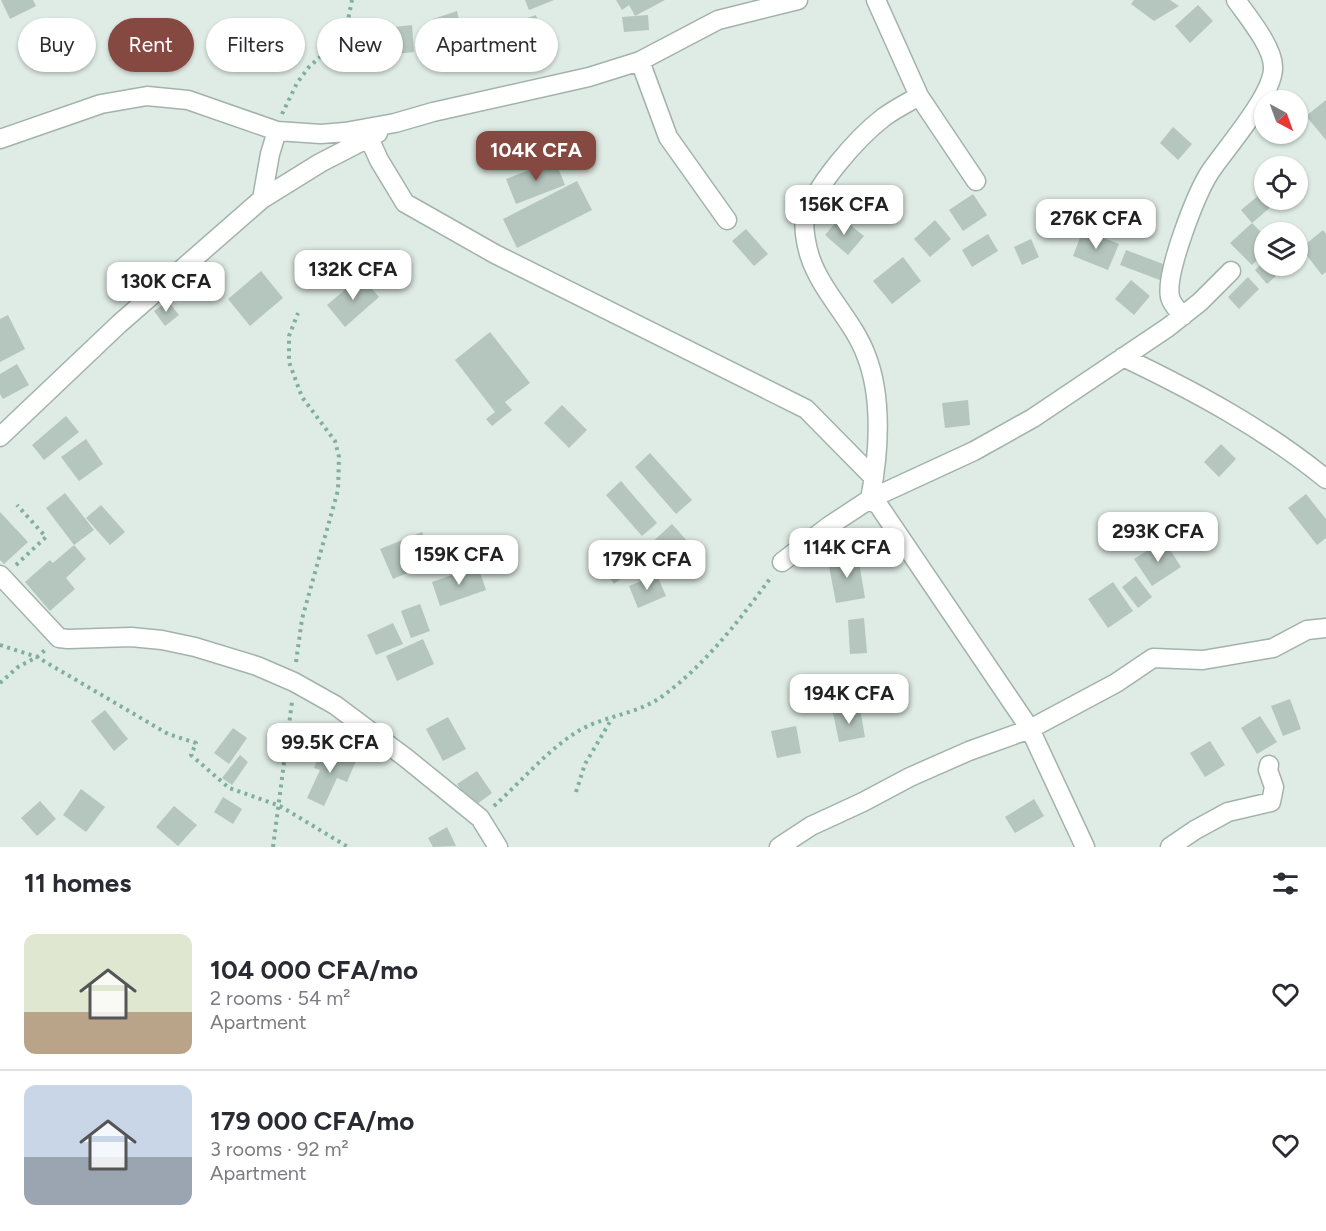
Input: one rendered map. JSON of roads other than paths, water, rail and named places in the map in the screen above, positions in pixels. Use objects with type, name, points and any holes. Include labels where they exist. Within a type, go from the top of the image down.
[{"type":"street","points":[[4,135],[101,104],[147,96],[188,100],[277,131],[329,133],[395,123],[433,112],[590,77],[640,61],[718,20],[798,0]]},
{"type":"street","points":[[876,0],[919,96],[976,181]]},
{"type":"street","points":[[1183,316],[1173,304],[1170,296],[1177,256],[1194,206],[1208,175],[1270,86],[1274,70],[1273,58],[1267,46],[1236,0]]},
{"type":"street","points":[[640,61],[668,137],[728,220]]},
{"type":"street","points":[[870,499],[874,478],[877,422],[873,383],[866,355],[810,257],[805,222],[820,186],[862,137],[883,118],[919,96]]},
{"type":"street","points":[[0,437],[119,324],[262,199],[311,168],[395,123]]},
{"type":"street","points":[[262,199],[270,154],[277,131]]},
{"type":"street","points":[[369,138],[379,160],[405,203],[495,254],[806,409],[874,478]]},
{"type":"street","points":[[782,562],[829,526],[870,499],[974,451],[1033,418],[1183,316],[1231,271]]},
{"type":"street","points":[[1123,357],[1230,413],[1298,456],[1326,479]]},
{"type":"street","points":[[870,499],[879,506],[1030,729],[1085,847]]},
{"type":"street","points":[[1,576],[59,638],[131,637],[162,640],[195,647],[256,666],[294,682],[334,705],[406,758],[480,818],[498,847]]},
{"type":"street","points":[[779,847],[811,826],[910,777],[969,751],[1030,729],[1116,683],[1153,658],[1203,660],[1274,648],[1307,630],[1326,628]]},
{"type":"street","points":[[1170,847],[1228,812],[1270,802],[1274,788],[1268,770],[1269,765]]}]
